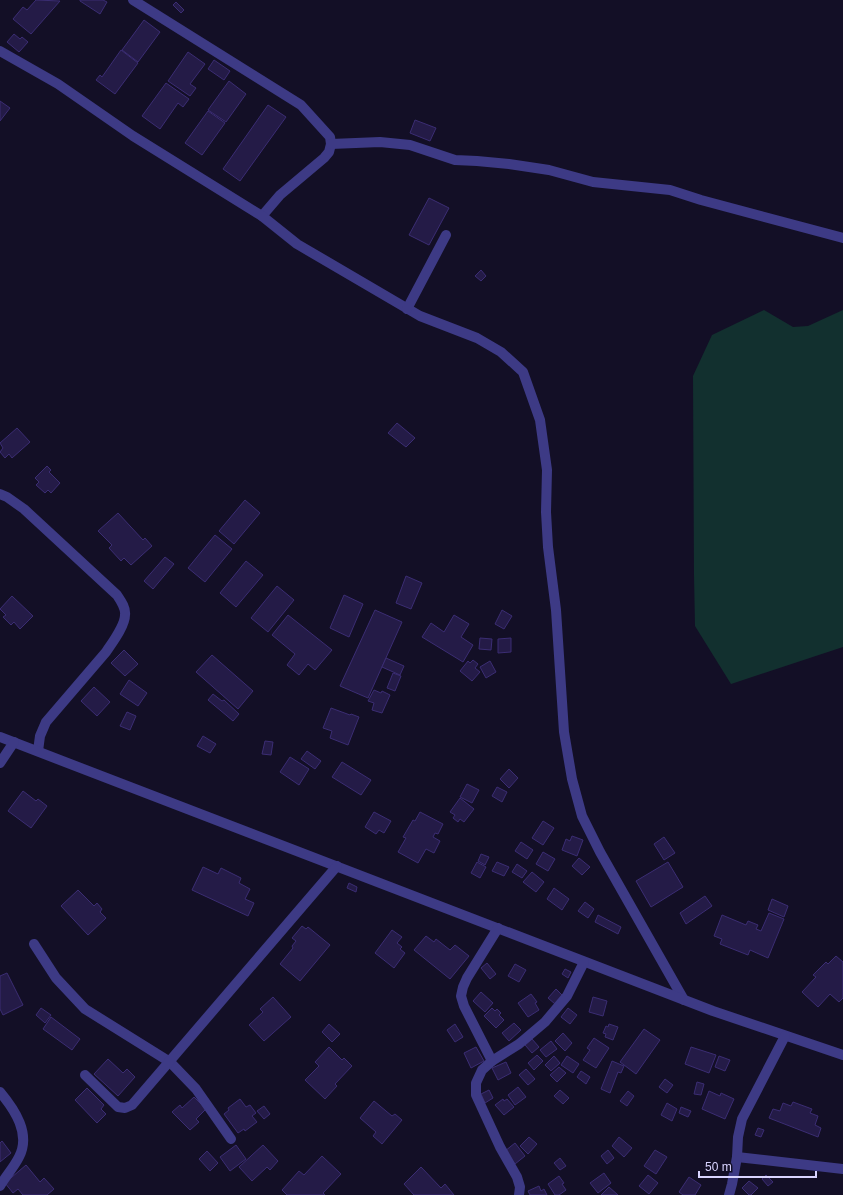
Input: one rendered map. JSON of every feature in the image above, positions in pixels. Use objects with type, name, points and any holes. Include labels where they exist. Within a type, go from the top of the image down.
[{"type":"street","points":[[133,0],[301,105],[330,137],[332,144],[329,152],[324,158],[280,195],[262,216]]},
{"type":"street","points":[[0,51],[58,84],[133,136],[262,216],[297,244],[406,309],[477,338],[501,352],[523,372],[540,420],[547,470],[546,512],[548,547],[556,610],[564,732],[572,779],[582,816],[600,852],[684,1000]]},
{"type":"street","points":[[332,144],[380,142],[410,145],[455,160],[509,164],[549,170],[593,182],[670,190],[701,200],[843,238]]},
{"type":"street","points":[[406,309],[446,235]]},
{"type":"street","points":[[0,494],[24,509],[118,595],[122,601],[126,614],[112,644],[46,722],[40,736],[38,751]]},
{"type":"street","points":[[0,737],[713,1011],[843,1055]]},
{"type":"street","points":[[0,763],[14,742]]},
{"type":"street","points":[[85,1075],[118,1107],[125,1108],[132,1105],[337,866]]},
{"type":"street","points":[[492,1061],[464,1006],[461,996],[467,978],[498,928]]},
{"type":"street","points":[[34,944],[56,978],[85,1009],[170,1062],[196,1089],[231,1139]]},
{"type":"street","points":[[519,1195],[520,1186],[517,1177],[500,1147],[476,1095],[476,1083],[482,1070],[492,1061],[519,1044],[545,1022],[568,996],[584,962]]},
{"type":"street","points":[[729,1195],[737,1157],[738,1137],[742,1119],[785,1036]]},
{"type":"street","points":[[0,1092],[11,1105],[16,1114],[24,1139],[23,1148],[19,1157],[0,1186]]},
{"type":"street","points":[[737,1157],[843,1169]]},
{"type":"green space","points":[[764,310],[793,327],[808,326],[843,310],[843,647],[731,684],[695,626],[693,376],[712,335]]},
{"type":"building","points":[[36,0],[60,1],[31,34],[13,19],[23,7],[27,10]]},
{"type":"building","points":[[80,0],[103,0],[107,2],[100,14]]},
{"type":"building","points":[[176,2],[184,10],[181,13],[173,5]]},
{"type":"building","points":[[144,20],[160,32],[138,62],[122,50]]},
{"type":"building","points":[[14,34],[20,39],[22,37],[28,42],[19,52],[7,42]]},
{"type":"building","points":[[121,50],[138,63],[115,94],[96,80],[100,75],[102,77]]},
{"type":"building","points":[[188,52],[205,64],[190,84],[196,88],[190,96],[168,81]]},
{"type":"building","points":[[214,60],[230,71],[224,80],[208,69]]},
{"type":"building","points":[[229,81],[246,94],[226,122],[208,110]]},
{"type":"building","points":[[166,83],[189,99],[183,107],[178,103],[160,129],[142,116]]},
{"type":"building","points":[[0,101],[10,108],[0,121]]},
{"type":"building","points":[[268,105],[286,117],[240,181],[223,169]]},
{"type":"building","points":[[208,111],[225,123],[202,155],[185,143]]},
{"type":"building","points":[[415,120],[436,128],[430,141],[410,133]]},
{"type":"building","points":[[429,198],[449,208],[429,245],[409,235]]},
{"type":"building","points":[[481,270],[486,276],[481,281],[475,276]]},
{"type":"building","points":[[397,423],[415,438],[406,447],[388,433]]},
{"type":"building","points":[[17,428],[30,442],[12,458],[9,454],[5,458],[0,452],[3,448],[0,443]]},
{"type":"building","points":[[47,466],[51,470],[49,472],[60,483],[51,493],[48,490],[45,493],[36,485],[39,482],[35,478]]},
{"type":"building","points":[[245,500],[260,513],[234,544],[219,531]]},
{"type":"building","points":[[118,513],[143,540],[145,538],[152,546],[131,565],[124,558],[121,561],[109,548],[112,545],[98,531]]},
{"type":"building","points":[[215,535],[232,549],[205,582],[188,568]]},
{"type":"building","points":[[165,557],[174,564],[153,589],[144,581]]},
{"type":"building","points":[[246,561],[263,575],[236,607],[220,593]]},
{"type":"building","points":[[406,576],[422,583],[411,609],[396,603]]},
{"type":"building","points":[[277,586],[294,600],[268,632],[251,618]]},
{"type":"building","points":[[344,595],[363,604],[349,637],[330,628]]},
{"type":"building","points":[[12,596],[33,616],[20,629],[14,622],[11,625],[3,617],[6,615],[0,609]]},
{"type":"building","points":[[375,610],[402,622],[368,698],[340,686]]},
{"type":"building","points":[[502,610],[512,616],[504,629],[495,624]]},
{"type":"building","points":[[288,615],[332,650],[315,670],[308,664],[299,675],[287,665],[295,654],[272,635]]},
{"type":"building","points":[[454,615],[469,624],[461,637],[473,645],[463,662],[422,637],[431,623],[444,632]]},
{"type":"building","points":[[480,638],[492,639],[491,650],[479,649]]},
{"type":"building","points":[[511,638],[511,652],[498,653],[498,639]]},
{"type":"building","points":[[124,650],[138,664],[125,676],[111,663]]},
{"type":"building","points":[[212,655],[253,691],[238,709],[196,672]]},
{"type":"building","points":[[386,658],[404,666],[400,675],[382,667]]},
{"type":"building","points":[[473,660],[478,664],[475,668],[480,672],[472,681],[460,671],[468,661],[470,663]]},
{"type":"building","points":[[490,661],[496,672],[486,678],[480,667]]},
{"type":"building","points":[[393,673],[401,676],[395,691],[387,688]]},
{"type":"building","points":[[129,680],[147,693],[138,706],[120,694]]},
{"type":"building","points":[[94,687],[110,702],[97,716],[81,701]]},
{"type":"building","points":[[374,690],[381,693],[382,691],[390,695],[382,713],[372,710],[374,703],[368,701]]},
{"type":"building","points":[[213,694],[222,701],[224,700],[239,714],[233,721],[208,700]]},
{"type":"building","points":[[331,708],[359,717],[348,745],[330,738],[332,731],[323,728]]},
{"type":"building","points":[[127,712],[136,716],[130,730],[120,726]]},
{"type":"building","points":[[203,736],[216,744],[210,753],[197,746]]},
{"type":"building","points":[[265,741],[273,742],[271,755],[262,754]]},
{"type":"building","points":[[307,751],[321,761],[315,769],[301,759]]},
{"type":"building","points":[[290,757],[309,769],[299,785],[280,772]]},
{"type":"building","points":[[342,762],[371,780],[361,795],[332,777]]},
{"type":"building","points":[[509,769],[518,778],[509,788],[500,779]]},
{"type":"building","points":[[467,784],[479,790],[472,803],[460,797]]},
{"type":"building","points":[[497,787],[507,792],[502,802],[492,796]]},
{"type":"building","points":[[23,791],[36,801],[38,799],[47,806],[31,828],[8,811]]},
{"type":"building","points":[[460,798],[474,809],[464,822],[460,819],[458,822],[453,818],[455,815],[450,812]]},
{"type":"building","points":[[374,812],[391,821],[384,833],[379,830],[376,834],[365,827]]},
{"type":"building","points":[[420,812],[443,824],[438,834],[435,833],[433,837],[440,841],[434,853],[426,849],[418,863],[398,852],[406,838],[403,837],[413,820],[415,821]]},
{"type":"building","points":[[543,821],[554,828],[543,845],[532,838]]},
{"type":"building","points":[[572,836],[583,840],[577,856],[562,850],[566,839],[570,841]]},
{"type":"building","points":[[664,837],[675,853],[664,860],[654,844]]},
{"type":"building","points":[[521,842],[533,850],[527,859],[515,851]]},
{"type":"building","points":[[543,852],[555,859],[548,871],[536,864]]},
{"type":"building","points":[[481,854],[489,857],[485,865],[478,861]]},
{"type":"building","points":[[579,858],[590,867],[582,875],[572,866]]},
{"type":"building","points":[[477,862],[486,867],[480,878],[471,873]]},
{"type":"building","points":[[497,862],[509,867],[504,876],[492,871]]},
{"type":"building","points":[[668,862],[683,887],[651,907],[636,881]]},
{"type":"building","points":[[517,864],[527,871],[522,878],[512,872]]},
{"type":"building","points":[[203,867],[218,874],[221,868],[241,878],[239,883],[250,889],[245,899],[254,903],[248,916],[192,890]]},
{"type":"building","points":[[532,872],[544,882],[536,892],[523,882]]},
{"type":"building","points":[[349,883],[357,887],[356,892],[347,888]]},
{"type":"building","points":[[554,888],[569,899],[562,910],[547,899]]},
{"type":"building","points":[[78,890],[94,906],[97,903],[102,909],[100,912],[106,918],[88,935],[61,906]]},
{"type":"building","points":[[705,896],[712,906],[686,924],[680,913]]},
{"type":"building","points":[[772,899],[788,906],[784,917],[768,910]]},
{"type":"building","points":[[585,902],[594,909],[588,918],[578,911]]},
{"type":"building","points":[[769,913],[784,919],[768,958],[750,950],[748,955],[720,944],[722,939],[714,936],[722,915],[746,925],[748,921],[758,925],[756,929],[761,931]]},
{"type":"building","points":[[598,915],[621,927],[618,934],[595,922]]},
{"type":"building","points":[[302,926],[306,929],[308,927],[330,945],[300,981],[280,964],[293,948],[292,946],[296,941],[292,938]]},
{"type":"building","points":[[392,930],[402,937],[397,943],[402,947],[400,949],[405,953],[394,968],[375,953]]},
{"type":"building","points":[[426,936],[434,942],[436,939],[450,950],[455,945],[469,956],[450,979],[414,950]]},
{"type":"building","points":[[836,956],[843,962],[843,998],[839,1002],[830,994],[818,1007],[802,992],[816,977],[813,975],[826,962],[828,964]]},
{"type":"building","points":[[487,963],[496,974],[490,979],[481,968]]},
{"type":"building","points":[[515,964],[526,970],[519,982],[508,976]]},
{"type":"building","points":[[565,969],[571,972],[568,978],[562,974]]},
{"type":"building","points":[[7,973],[23,1005],[3,1015],[0,1009],[0,976]]},
{"type":"building","points":[[556,989],[563,996],[555,1004],[548,998]]},
{"type":"building","points":[[481,992],[493,1003],[485,1012],[473,1001]]},
{"type":"building","points":[[531,994],[537,1002],[535,1003],[539,1010],[528,1017],[518,1003]]},
{"type":"building","points":[[273,997],[291,1017],[264,1041],[249,1025],[263,1012],[260,1009]]},
{"type":"building","points":[[593,997],[607,1001],[603,1016],[589,1012]]},
{"type":"building","points":[[41,1008],[51,1015],[45,1023],[36,1015]]},
{"type":"building","points":[[492,1008],[495,1011],[497,1009],[501,1013],[499,1015],[504,1020],[496,1028],[484,1016]]},
{"type":"building","points":[[568,1008],[577,1015],[570,1024],[561,1017]]},
{"type":"building","points":[[51,1017],[80,1039],[72,1050],[43,1029]]},
{"type":"building","points":[[514,1023],[521,1030],[509,1041],[502,1033]]},
{"type":"building","points":[[329,1024],[340,1034],[332,1042],[322,1032]]},
{"type":"building","points":[[455,1024],[463,1037],[455,1042],[447,1030]]},
{"type":"building","points":[[609,1024],[618,1027],[613,1040],[605,1037],[606,1034],[603,1033],[606,1026],[608,1027]]},
{"type":"building","points":[[644,1029],[660,1040],[636,1074],[620,1062]]},
{"type":"building","points":[[563,1033],[572,1043],[565,1051],[555,1041]]},
{"type":"building","points":[[594,1038],[609,1048],[596,1068],[583,1060],[590,1050],[587,1048]]},
{"type":"building","points":[[532,1039],[539,1047],[532,1053],[525,1045]]},
{"type":"building","points":[[551,1041],[557,1049],[546,1057],[540,1050]]},
{"type":"building","points":[[329,1047],[342,1060],[344,1058],[352,1066],[335,1084],[337,1086],[325,1099],[305,1080],[319,1066],[315,1062]]},
{"type":"building","points":[[476,1047],[484,1061],[471,1068],[464,1053]]},
{"type":"building","points":[[691,1047],[716,1055],[709,1073],[685,1064]]},
{"type":"building","points":[[537,1055],[543,1061],[534,1070],[528,1063]]},
{"type":"building","points":[[554,1056],[560,1063],[551,1071],[545,1065]]},
{"type":"building","points":[[567,1056],[579,1064],[573,1073],[561,1065]]},
{"type":"building","points":[[719,1056],[730,1060],[725,1071],[715,1067]]},
{"type":"building","points":[[108,1059],[123,1073],[127,1069],[135,1077],[118,1096],[94,1074]]},
{"type":"building","points":[[612,1061],[624,1066],[621,1073],[618,1072],[610,1093],[601,1089]]},
{"type":"building","points":[[506,1062],[511,1073],[498,1080],[492,1068]]},
{"type":"building","points":[[559,1067],[566,1073],[557,1082],[550,1075]]},
{"type":"building","points":[[526,1069],[535,1079],[528,1085],[519,1075]]},
{"type":"building","points":[[581,1071],[590,1077],[586,1084],[577,1077]]},
{"type":"building","points":[[665,1079],[673,1085],[667,1093],[659,1087]]},
{"type":"building","points":[[697,1082],[704,1084],[701,1095],[694,1094]]},
{"type":"building","points":[[518,1087],[526,1097],[515,1105],[508,1095]]},
{"type":"building","points":[[87,1088],[104,1105],[101,1109],[106,1114],[97,1123],[75,1100]]},
{"type":"building","points":[[489,1090],[493,1098],[485,1103],[481,1094]]},
{"type":"building","points":[[560,1090],[569,1098],[563,1104],[554,1096]]},
{"type":"building","points":[[628,1091],[634,1096],[627,1106],[620,1101]]},
{"type":"building","points":[[709,1091],[720,1096],[721,1093],[734,1099],[725,1119],[702,1109]]},
{"type":"building","points":[[194,1097],[206,1109],[196,1119],[199,1122],[190,1130],[172,1112],[180,1105],[182,1108]]},
{"type":"building","points":[[240,1099],[246,1107],[250,1105],[256,1113],[252,1116],[257,1122],[245,1131],[244,1129],[238,1133],[224,1114],[229,1110],[228,1108]]},
{"type":"building","points":[[503,1099],[504,1101],[507,1099],[514,1107],[504,1115],[495,1105]]},
{"type":"building","points":[[374,1101],[392,1116],[395,1114],[402,1120],[382,1144],[373,1136],[376,1132],[360,1118]]},
{"type":"building","points":[[793,1102],[812,1109],[810,1113],[818,1116],[815,1125],[821,1128],[818,1137],[769,1118],[773,1109],[780,1111],[783,1103],[791,1106]]},
{"type":"building","points":[[667,1103],[677,1109],[672,1121],[661,1115]]},
{"type":"building","points":[[264,1106],[270,1114],[264,1119],[257,1111]]},
{"type":"building","points":[[681,1107],[691,1111],[688,1117],[679,1113]]},
{"type":"building","points":[[758,1128],[764,1130],[761,1137],[755,1135]]},
{"type":"building","points":[[529,1137],[537,1144],[528,1154],[520,1146]]},
{"type":"building","points":[[619,1137],[632,1148],[624,1157],[612,1146]]},
{"type":"building","points":[[2,1141],[11,1153],[0,1162],[0,1143]]},
{"type":"building","points":[[515,1143],[525,1156],[515,1164],[505,1151]]},
{"type":"building","points":[[236,1145],[246,1159],[230,1171],[220,1157]]},
{"type":"building","points":[[263,1145],[278,1161],[270,1170],[267,1167],[252,1181],[239,1167]]},
{"type":"building","points":[[608,1150],[614,1158],[607,1164],[601,1156]]},
{"type":"building","points":[[655,1150],[667,1157],[656,1174],[644,1166]]},
{"type":"building","points":[[207,1151],[218,1163],[210,1171],[199,1159]]},
{"type":"building","points":[[322,1156],[341,1174],[323,1193],[325,1195],[287,1195],[282,1190],[299,1171],[304,1175]]},
{"type":"building","points":[[560,1158],[566,1166],[560,1170],[554,1163]]},
{"type":"building","points":[[26,1165],[40,1182],[44,1178],[54,1189],[47,1195],[23,1195],[18,1189],[13,1193],[5,1183]]},
{"type":"building","points":[[421,1167],[441,1188],[445,1184],[454,1195],[414,1195],[404,1184]]},
{"type":"building","points":[[604,1173],[611,1183],[598,1193],[590,1183]]},
{"type":"building","points":[[648,1175],[658,1183],[649,1194],[639,1186]]},
{"type":"building","points":[[766,1175],[773,1182],[768,1186],[762,1179]]},
{"type":"building","points":[[559,1176],[564,1183],[562,1184],[566,1190],[559,1195],[555,1195],[548,1184]]},
{"type":"building","points":[[689,1177],[701,1185],[695,1195],[683,1195],[679,1192]]},
{"type":"building","points":[[749,1181],[758,1188],[751,1195],[749,1195],[742,1188]]},
{"type":"building","points":[[539,1186],[541,1191],[544,1189],[547,1195],[530,1195],[528,1191]]},
{"type":"building","points":[[609,1187],[618,1195],[601,1195]]}]
